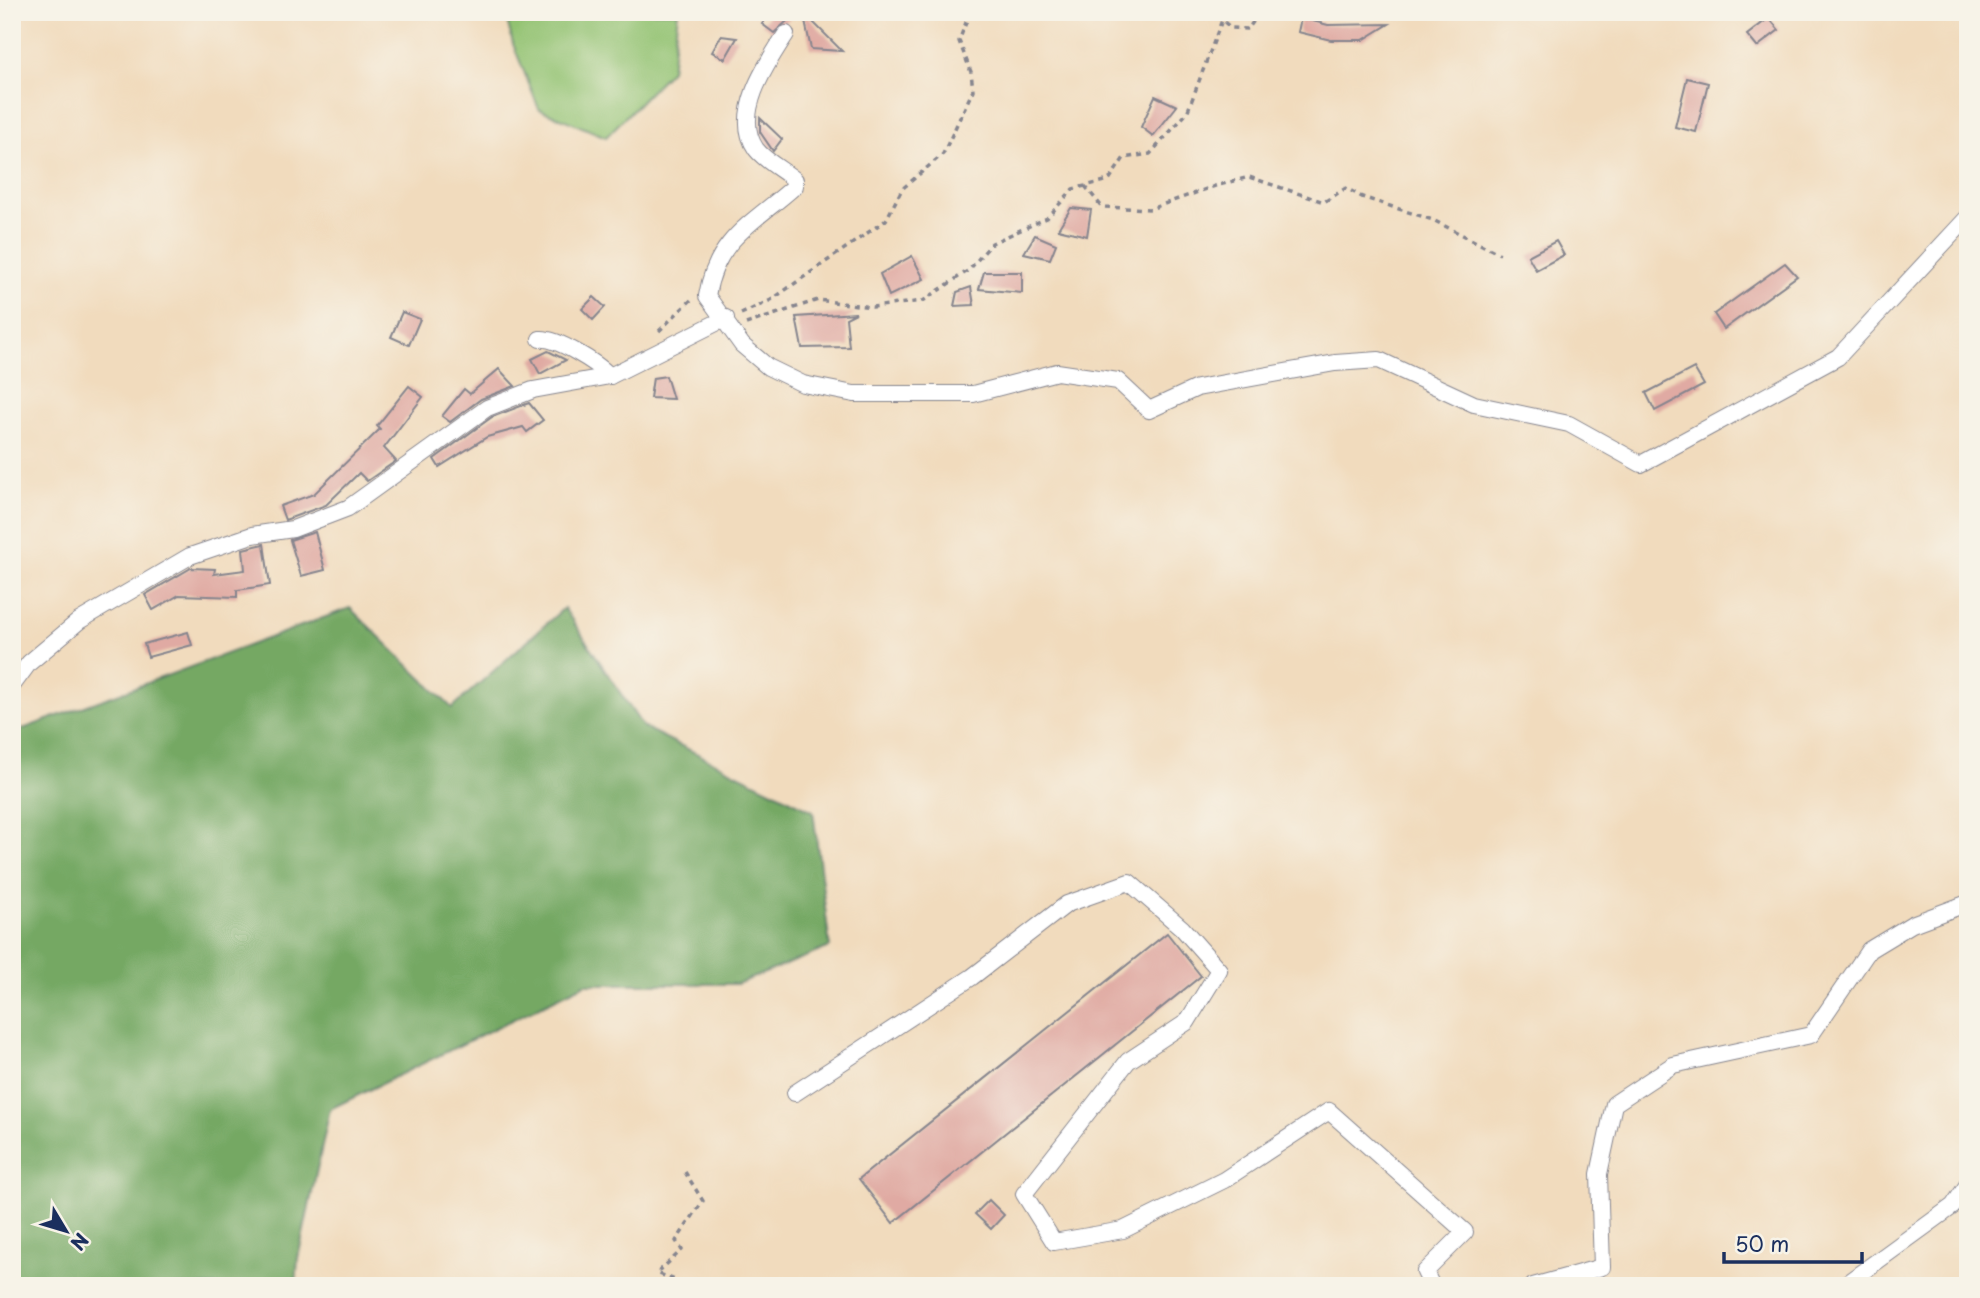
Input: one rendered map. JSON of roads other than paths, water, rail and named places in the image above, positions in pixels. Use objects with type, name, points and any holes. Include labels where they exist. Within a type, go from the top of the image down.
[{"type":"street","points":[[786,34],[760,73],[748,127],[758,151],[794,180],[795,186],[741,230],[723,251],[711,271],[707,296],[742,345],[768,367],[816,387],[854,394],[973,394],[1057,372],[1118,380],[1149,410],[1197,388],[1335,363],[1379,360],[1474,404],[1569,424],[1642,464],[1838,357],[1968,217]]},
{"type":"street","points":[[12,686],[29,663],[79,621],[190,556],[252,535],[293,529],[348,508],[487,408],[533,390],[610,376],[729,324]]},
{"type":"street","points":[[540,339],[560,341],[580,357],[599,365],[610,376]]},
{"type":"street","points":[[795,1093],[972,977],[1067,904],[1129,882],[1182,928],[1219,970],[1188,1022],[1128,1061],[1024,1194],[1054,1242],[1123,1230],[1224,1180],[1329,1111],[1465,1232],[1425,1272],[1432,1286]]},
{"type":"street","points":[[1534,1286],[1602,1267],[1599,1174],[1614,1104],[1673,1065],[1811,1035],[1869,950],[1912,924],[1968,904]]},
{"type":"street","points":[[1843,1286],[1952,1206],[1968,1184]]}]
